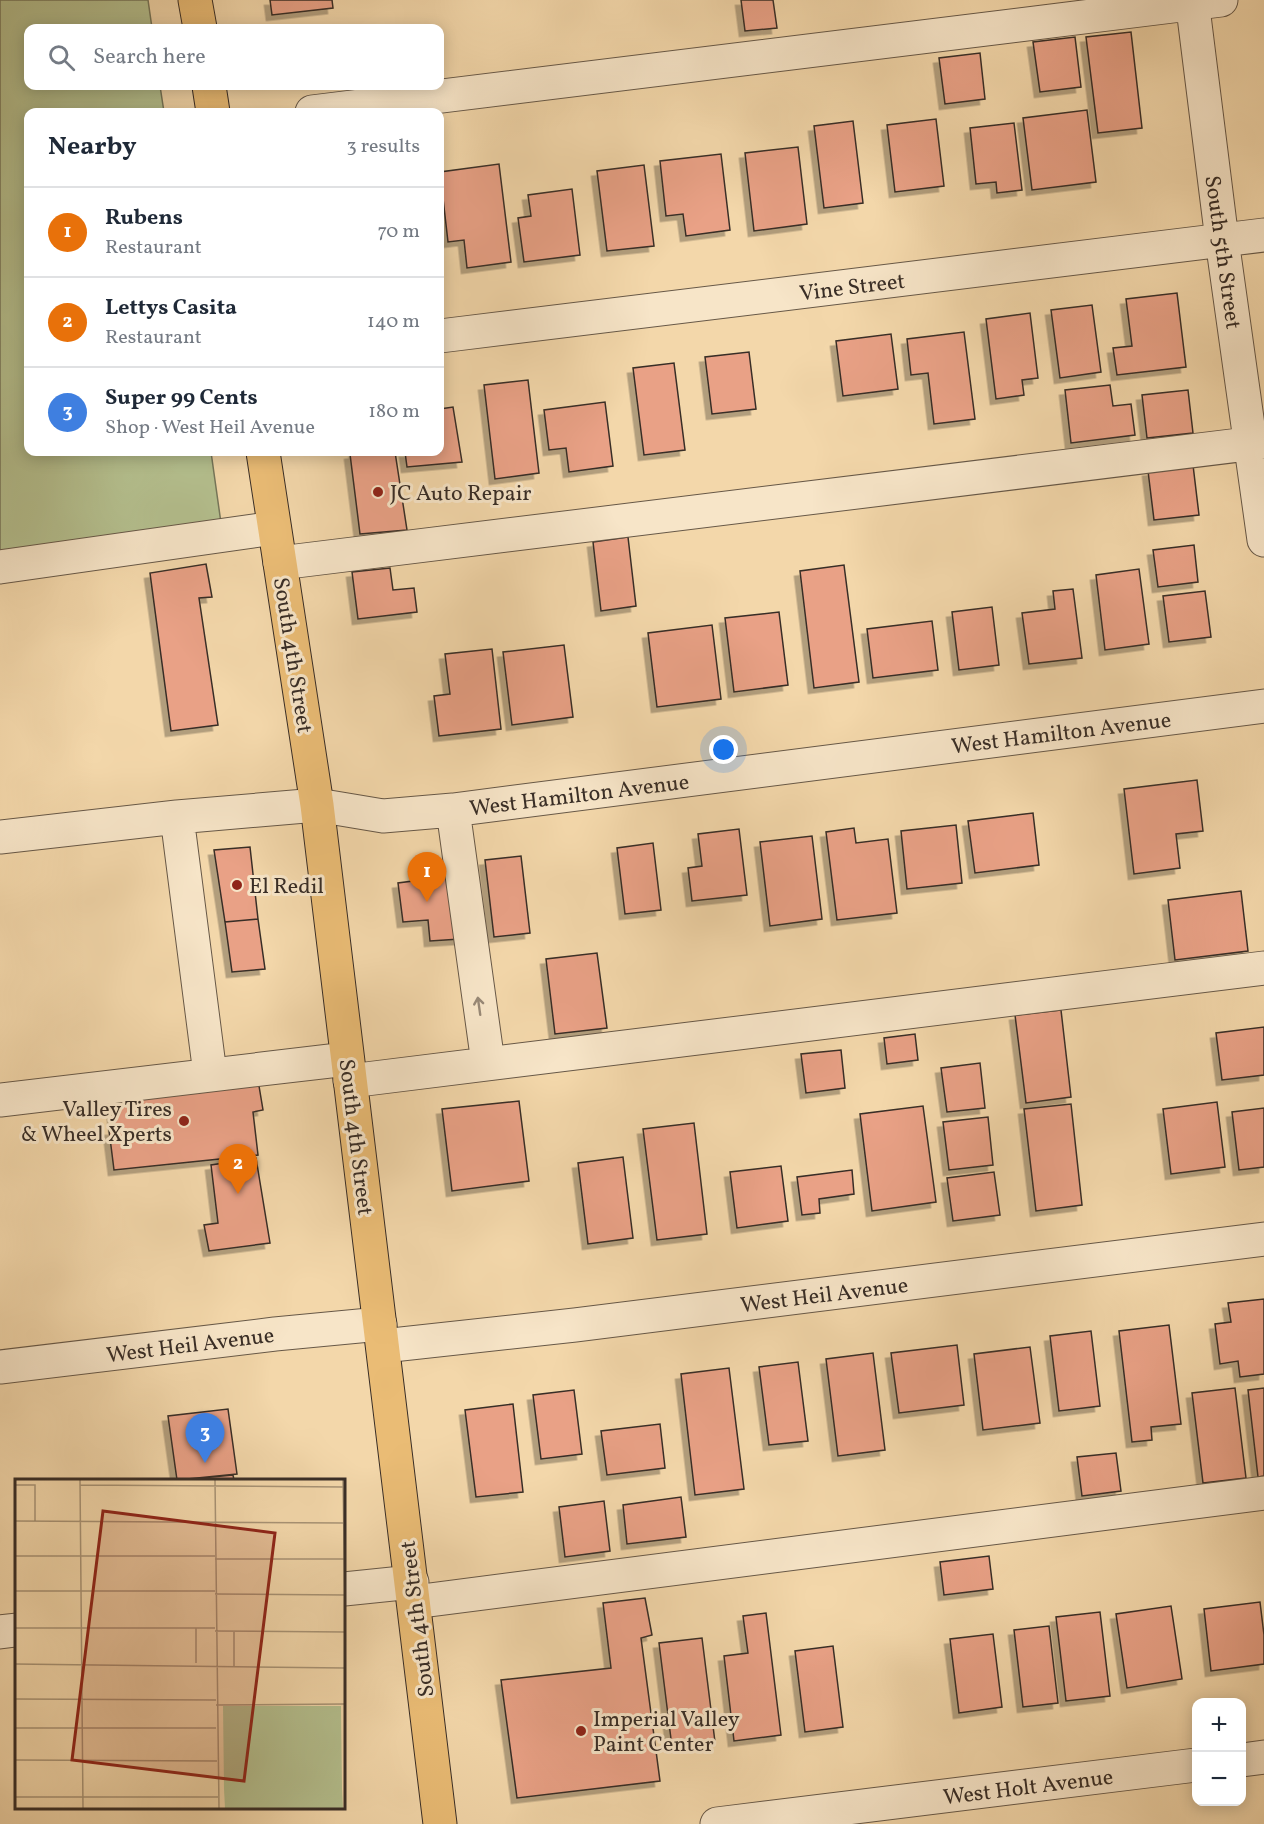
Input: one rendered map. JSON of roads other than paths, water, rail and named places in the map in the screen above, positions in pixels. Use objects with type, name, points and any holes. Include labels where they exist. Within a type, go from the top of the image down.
[{"type":"main road","points":[[195,0],[199,24]]},
{"type":"main road","points":[[210,90],[212,108]]},
{"type":"main road","name":"South 4th Street","points":[[264,456],[317,804],[441,1824]]},
{"type":"street","points":[[344,108],[1202,1]]},
{"type":"street","name":"South 5th Street","points":[[1202,1],[1222,240],[1257,443],[1264,540]]},
{"type":"street","name":"Vine Street","points":[[444,336],[1264,235]]},
{"type":"street","points":[[279,562],[1257,443]]},
{"type":"street","points":[[0,567],[274,528]]},
{"type":"street","name":"West Hamilton Avenue","points":[[0,837],[317,804],[383,816],[453,810],[1264,706]]},
{"type":"street","points":[[453,810],[488,1064]]},
{"type":"street","points":[[177,817],[210,1074]]},
{"type":"street","points":[[0,1100],[210,1074],[488,1064],[1264,968]]},
{"type":"street","name":"West Heil Avenue","points":[[0,1367],[275,1334],[382,1335],[599,1322],[1264,1239]]},
{"type":"street","points":[[345,1589],[413,1592],[1264,1493]]},
{"type":"street","points":[[0,1632],[15,1630]]},
{"type":"street","points":[[1246,1759],[1264,1757]]},
{"type":"street","name":"West Holt Avenue","points":[[717,1824],[1192,1766]]},
{"type":"place","name":"JC Auto Repair","points":[[378,492]]},
{"type":"place","name":"El Redil","points":[[237,885]]},
{"type":"place","name":"Rubens","points":[[427,902]]},
{"type":"place","name":"Valley Tires & Wheel Xperts","points":[[184,1121]]},
{"type":"place","name":"Lettys Casita","points":[[238,1194]]},
{"type":"place","name":"Super 99 Cents","points":[[205,1463]]},
{"type":"place","name":"Imperial Valley Paint Center","points":[[581,1731]]}]
